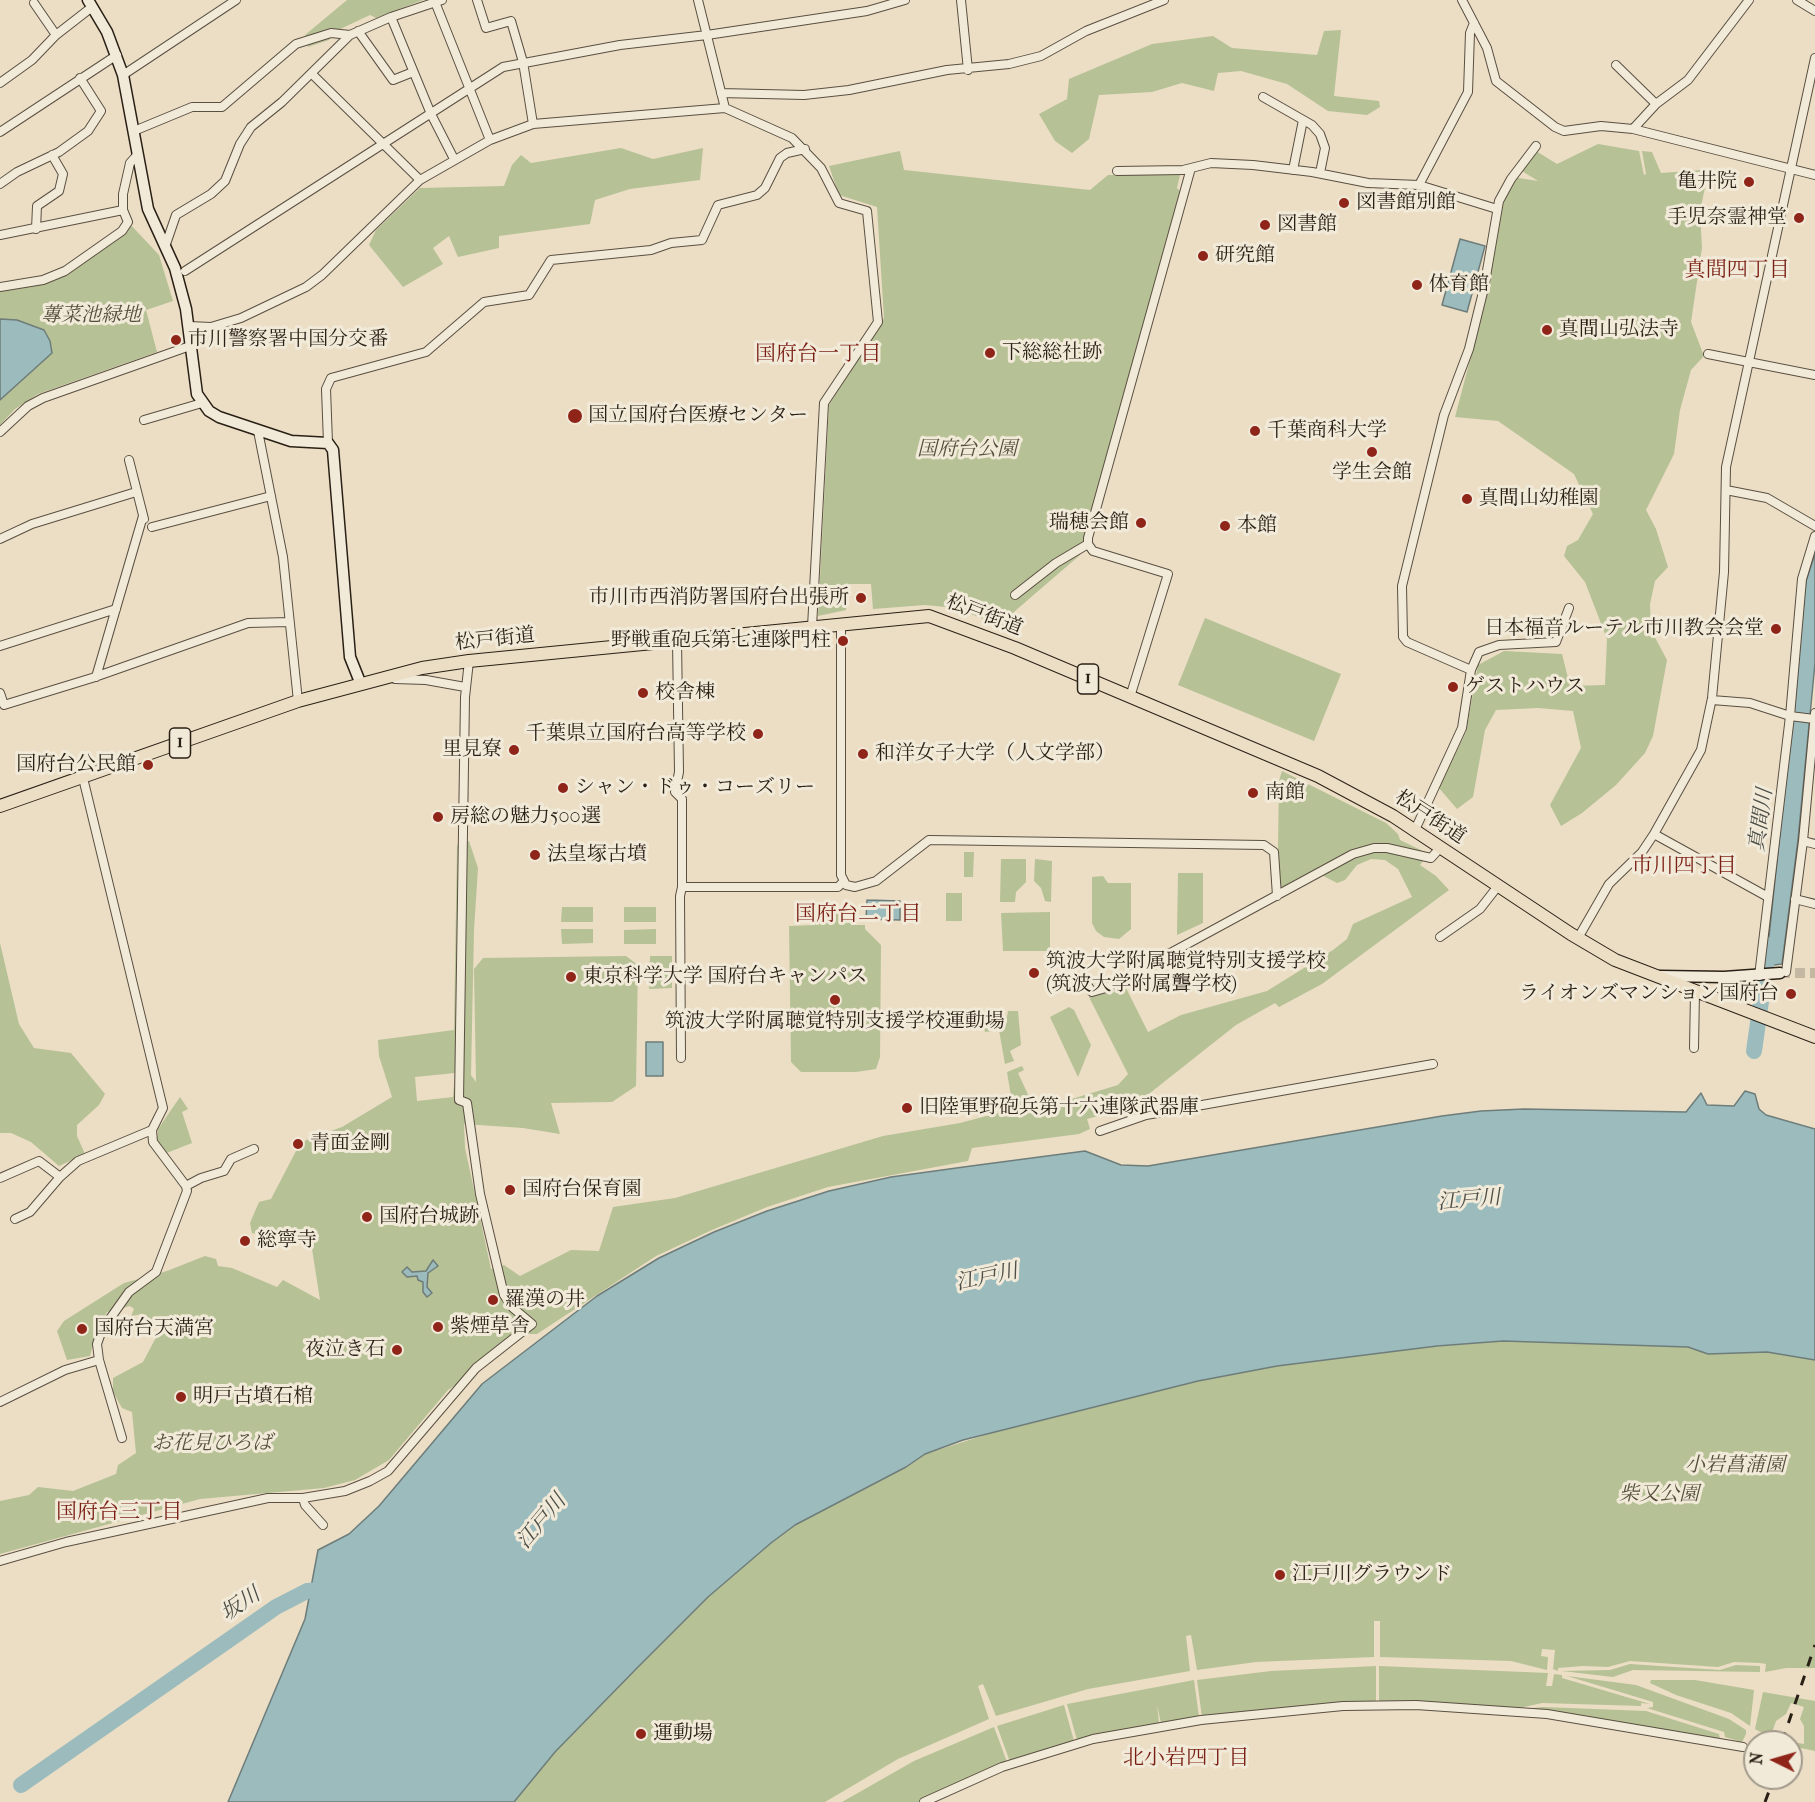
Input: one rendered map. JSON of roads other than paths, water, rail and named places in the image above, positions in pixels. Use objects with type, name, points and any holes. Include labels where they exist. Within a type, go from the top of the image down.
[{"type":"main road","name":"松戸街道","points":[[0,806],[298,700],[366,681],[469,661],[920,616],[937,618],[1318,776],[1382,809],[1414,832],[1615,960],[1815,1037]]},
{"type":"street","points":[[123,75],[236,0]]},
{"type":"street","points":[[477,0],[486,28],[511,21],[523,62],[533,124]]},
{"type":"street","points":[[698,0],[725,108]]},
{"type":"street","points":[[185,271],[503,67],[620,45],[706,35],[867,11],[901,0]]},
{"type":"street","points":[[961,0],[969,70]]},
{"type":"street","points":[[721,93],[804,95],[849,90],[948,70],[969,70],[1041,56],[1086,31],[1164,0]]},
{"type":"street","points":[[1462,0],[1487,48],[1496,81],[1555,127],[1564,131],[1601,126],[1633,129],[1815,175]]},
{"type":"street","points":[[1633,129],[1656,104],[1688,80],[1749,0]]},
{"type":"street","points":[[1797,0],[1815,11]]},
{"type":"street","points":[[165,247],[176,215],[210,194],[225,181],[240,144],[251,127],[312,74],[350,35],[391,17],[439,1],[490,140]]},
{"type":"street","points":[[34,3],[56,35]]},
{"type":"street","points":[[0,82],[32,60],[90,4],[117,55],[123,75],[148,209],[177,276],[189,326],[195,384],[202,403],[214,415],[258,431],[296,442],[328,443]]},
{"type":"street","points":[[391,17],[431,114],[454,159]]},
{"type":"street","points":[[1419,185],[1468,92],[1470,33],[1474,23]]},
{"type":"street","points":[[358,31],[393,80],[413,72]]},
{"type":"street","points":[[134,130],[192,107],[222,107],[296,44],[331,33],[350,35]]},
{"type":"street","points":[[0,132],[117,55]]},
{"type":"street","points":[[1578,938],[1609,884],[1642,852],[1654,834],[1701,750],[1712,700],[1725,554],[1726,467],[1815,58]]},
{"type":"street","points":[[1616,65],[1656,104]]},
{"type":"street","points":[[312,74],[385,143],[420,180]]},
{"type":"street","points":[[0,184],[17,172],[52,155],[88,131],[101,111],[80,78]]},
{"type":"street","points":[[1263,98],[1303,120],[1320,134],[1325,148],[1320,173]]},
{"type":"street","points":[[189,326],[211,327],[241,318],[306,287],[322,275],[420,180],[490,140],[533,124],[725,108],[792,138],[821,168],[839,203],[867,211],[878,322],[824,403],[812,627]]},
{"type":"street","points":[[1293,170],[1303,120]]},
{"type":"street","points":[[1471,670],[1407,642],[1403,637],[1402,586],[1444,415],[1469,350],[1484,288],[1497,209],[1511,179],[1536,146]]},
{"type":"street","points":[[465,687],[426,680],[366,681],[350,657],[333,450],[328,443],[326,389],[331,378],[426,352],[484,302],[529,295],[551,260],[651,250],[670,243],[702,240],[718,205],[757,195],[765,188],[780,158],[787,153],[805,149]]},
{"type":"street","points":[[0,287],[43,280],[65,271],[122,231],[128,222],[123,210],[128,172],[130,163],[138,154]]},
{"type":"street","points":[[36,229],[37,206],[59,191],[63,174],[52,155]]},
{"type":"street","points":[[1117,171],[1191,168],[1211,163],[1293,170],[1368,183],[1419,185],[1497,209]]},
{"type":"street","points":[[1015,595],[1056,563],[1088,544],[1191,168]]},
{"type":"street","points":[[0,235],[123,210]]},
{"type":"street","points":[[0,432],[28,406],[43,398],[123,367],[190,346]]},
{"type":"street","points":[[1708,354],[1750,360],[1815,375]]},
{"type":"street","points":[[144,420],[202,403]]},
{"type":"street","points":[[258,431],[283,557],[298,700]]},
{"type":"street","points":[[129,460],[146,525],[152,527],[271,496]]},
{"type":"street","points":[[1726,490],[1767,498],[1815,526]]},
{"type":"street","points":[[0,539],[32,524],[136,492]]},
{"type":"street","points":[[96,677],[143,516]]},
{"type":"street","points":[[1761,976],[1768,897],[1790,716],[1802,579],[1815,536]]},
{"type":"street","points":[[1088,544],[1093,551],[1168,574],[1130,697]]},
{"type":"street","points":[[1414,832],[1462,728],[1471,670],[1479,652],[1499,645],[1556,642],[1569,608]]},
{"type":"street","points":[[0,646],[116,609]]},
{"type":"street","points":[[0,693],[4,705],[96,677],[248,623],[289,622]]},
{"type":"street","points":[[682,887],[838,887],[843,882],[841,624]]},
{"type":"street","points":[[677,641],[679,772],[675,792],[682,799],[681,1058]]},
{"type":"street","points":[[0,1561],[66,1542],[268,1498],[303,1498],[345,1491],[381,1476],[418,1437],[460,1384],[490,1356],[532,1324],[513,1308],[504,1295],[480,1194],[467,1103],[459,1100],[465,687],[469,661]]},
{"type":"street","points":[[1712,700],[1750,703],[1790,716],[1814,719]]},
{"type":"street","points":[[1651,975],[1724,977],[1783,973],[1813,761],[1815,713]]},
{"type":"street","points":[[83,778],[163,1108],[152,1130],[156,1148],[186,1186],[185,1200],[159,1267],[129,1292],[99,1337],[99,1360],[122,1438]]},
{"type":"street","points":[[1654,834],[1768,897]]},
{"type":"street","points":[[843,882],[855,887],[876,881],[929,840],[1264,845],[1274,852],[1277,897]]},
{"type":"street","points":[[1803,841],[1815,844]]},
{"type":"street","points":[[1088,986],[1092,992],[1106,988],[1363,851],[1387,848],[1431,858],[1440,848]]},
{"type":"street","points":[[1440,937],[1480,909],[1498,886]]},
{"type":"street","points":[[1795,899],[1815,904]]},
{"type":"street","points":[[1710,998],[1715,982],[1724,977]]},
{"type":"street","points":[[1694,1048],[1695,992]]},
{"type":"street","points":[[1100,1131],[1146,1115],[1433,1064]]},
{"type":"street","points":[[15,1218],[30,1212],[60,1177],[78,1161],[152,1130]]},
{"type":"street","points":[[186,1186],[201,1178],[224,1172],[231,1159],[254,1149]]},
{"type":"street","points":[[0,1178],[39,1161],[60,1177]]},
{"type":"street","points":[[0,1402],[65,1370],[99,1360]]},
{"type":"street","points":[[303,1498],[305,1505],[323,1525]]},
{"type":"street","points":[[924,1802],[1002,1767],[1093,1739],[1201,1720],[1334,1706],[1416,1705],[1547,1714],[1743,1747]]},
{"type":"water","points":[[1460,239],[1485,246],[1467,312],[1442,305]]},
{"type":"water","points":[[0,319],[17,320],[44,330],[50,341],[52,353],[0,400]]},
{"type":"water","points":[[1815,554],[1815,663],[1798,840],[1782,964],[1766,966],[1806,581]]},
{"type":"water","points":[[867,900],[900,901],[900,920],[866,919]]},
{"type":"water","points":[[646,1042],[663,1042],[663,1076],[646,1076]]},
{"type":"water","name":"江戸川","points":[[1745,1091],[1755,1094],[1759,1109],[1766,1115],[1815,1129],[1815,1360],[1767,1352],[1708,1354],[1688,1347],[1503,1341],[1437,1346],[1277,1366],[1198,1381],[963,1440],[925,1454],[906,1467],[795,1525],[771,1543],[708,1597],[637,1668],[555,1752],[514,1802],[228,1802],[305,1619],[318,1550],[349,1534],[379,1506],[482,1384],[597,1296],[659,1258],[714,1232],[767,1211],[829,1191],[891,1177],[971,1166],[1085,1151],[1121,1165],[1148,1166],[1481,1111],[1524,1109],[1686,1112],[1701,1093],[1707,1105],[1734,1106]]},
{"type":"water","points":[[433,1260],[438,1266],[428,1273],[427,1287],[432,1293],[427,1297],[423,1292],[423,1282],[418,1280],[417,1276],[407,1277],[402,1272],[407,1267],[412,1272],[426,1271]]},
{"type":"waterway","name":"真間川","points":[[1754,1051],[1769,945]]},
{"type":"waterway","name":"坂川","points":[[21,1785],[276,1607],[307,1591],[332,1589]]},
{"type":"tunnel","points":[[1780,973],[1815,973]]},
{"type":"railway","points":[[1786,1730],[1815,1645]]},
{"type":"railway","points":[[1765,1802],[1770,1790]]},
{"type":"place","name":"亀井院","points":[[1749,182]]},
{"type":"place","name":"図書館別館","points":[[1344,203]]},
{"type":"place","name":"手児奈霊神堂","points":[[1799,218]]},
{"type":"place","name":"図書館","points":[[1265,225]]},
{"type":"place","name":"研究館","points":[[1203,256]]},
{"type":"place","name":"体育館","points":[[1417,285]]},
{"type":"place","name":"真間山弘法寺","points":[[1547,330]]},
{"type":"place","name":"市川警察署中国分交番","points":[[176,340]]},
{"type":"place","name":"下総総社跡","points":[[990,353]]},
{"type":"place","name":"国立国府台医療センター","points":[[575,416]]},
{"type":"place","name":"千葉商科大学","points":[[1255,431]]},
{"type":"place","name":"学生会館","points":[[1372,452]]},
{"type":"place","name":"真間山幼稚園","points":[[1467,499]]},
{"type":"place","name":"瑞穂会館","points":[[1141,523]]},
{"type":"place","name":"本館","points":[[1225,526]]},
{"type":"place","name":"市川市西消防署国府台出張所","points":[[861,598]]},
{"type":"place","name":"日本福音ルーテル市川教会会堂","points":[[1776,629]]},
{"type":"place","name":"野戦重砲兵第七連隊門柱","points":[[843,641]]},
{"type":"place","name":"ゲストハウス","points":[[1453,687]]},
{"type":"place","name":"校舎棟","points":[[643,693]]},
{"type":"place","name":"千葉県立国府台高等学校","points":[[758,734]]},
{"type":"place","name":"里見寮","points":[[514,750]]},
{"type":"place","name":"和洋女子大学（人文学部）","points":[[863,754]]},
{"type":"place","name":"国府台公民館","points":[[148,765]]},
{"type":"place","name":"シャン・ドゥ・コーズリー","points":[[563,788]]},
{"type":"place","name":"南館","points":[[1253,793]]},
{"type":"place","name":"房総の魅力500選","points":[[438,817]]},
{"type":"place","name":"法皇塚古墳","points":[[535,855]]},
{"type":"place","name":"筑波大学附属聴覚特別支援学校 (筑波大学附属聾学校)","points":[[1034,973]]},
{"type":"place","name":"東京科学大学 国府台キャンパス","points":[[571,977]]},
{"type":"place","name":"ライオンズマンション国府台","points":[[1791,994]]},
{"type":"place","name":"筑波大学附属聴覚特別支援学校運動場","points":[[835,1000]]},
{"type":"place","name":"旧陸軍野砲兵第十六連隊武器庫","points":[[907,1108]]},
{"type":"place","name":"青面金剛","points":[[298,1144]]},
{"type":"place","name":"国府台保育園","points":[[510,1190]]},
{"type":"place","name":"国府台城跡","points":[[367,1217]]},
{"type":"place","name":"総寧寺","points":[[245,1241]]},
{"type":"place","name":"羅漢の井","points":[[493,1300]]},
{"type":"place","name":"紫煙草舎","points":[[438,1327]]},
{"type":"place","name":"国府台天満宮","points":[[82,1329]]},
{"type":"place","name":"夜泣き石","points":[[397,1350]]},
{"type":"place","name":"明戸古墳石棺","points":[[181,1397]]},
{"type":"place","name":"江戸川グラウンド","points":[[1280,1575]]},
{"type":"place","name":"運動場","points":[[641,1734]]},
{"type":"district","name":"真間四丁目","points":[[1737,271]]},
{"type":"district","name":"国府台一丁目","points":[[818,355]]},
{"type":"district","name":"市川四丁目","points":[[1684,867]]},
{"type":"district","name":"国府台二丁目","points":[[858,915]]},
{"type":"district","name":"国府台三丁目","points":[[119,1513]]},
{"type":"district","name":"北小岩四丁目","points":[[1186,1759]]},
{"type":"park label","name":"蓴菜池緑地","points":[[91,316]]},
{"type":"park label","name":"国府台公園","points":[[967,450]]},
{"type":"park label","name":"お花見ひろば","points":[[212,1444]]},
{"type":"park label","name":"小岩菖蒲園","points":[[1735,1466]]},
{"type":"park label","name":"柴又公園","points":[[1659,1495]]}]
